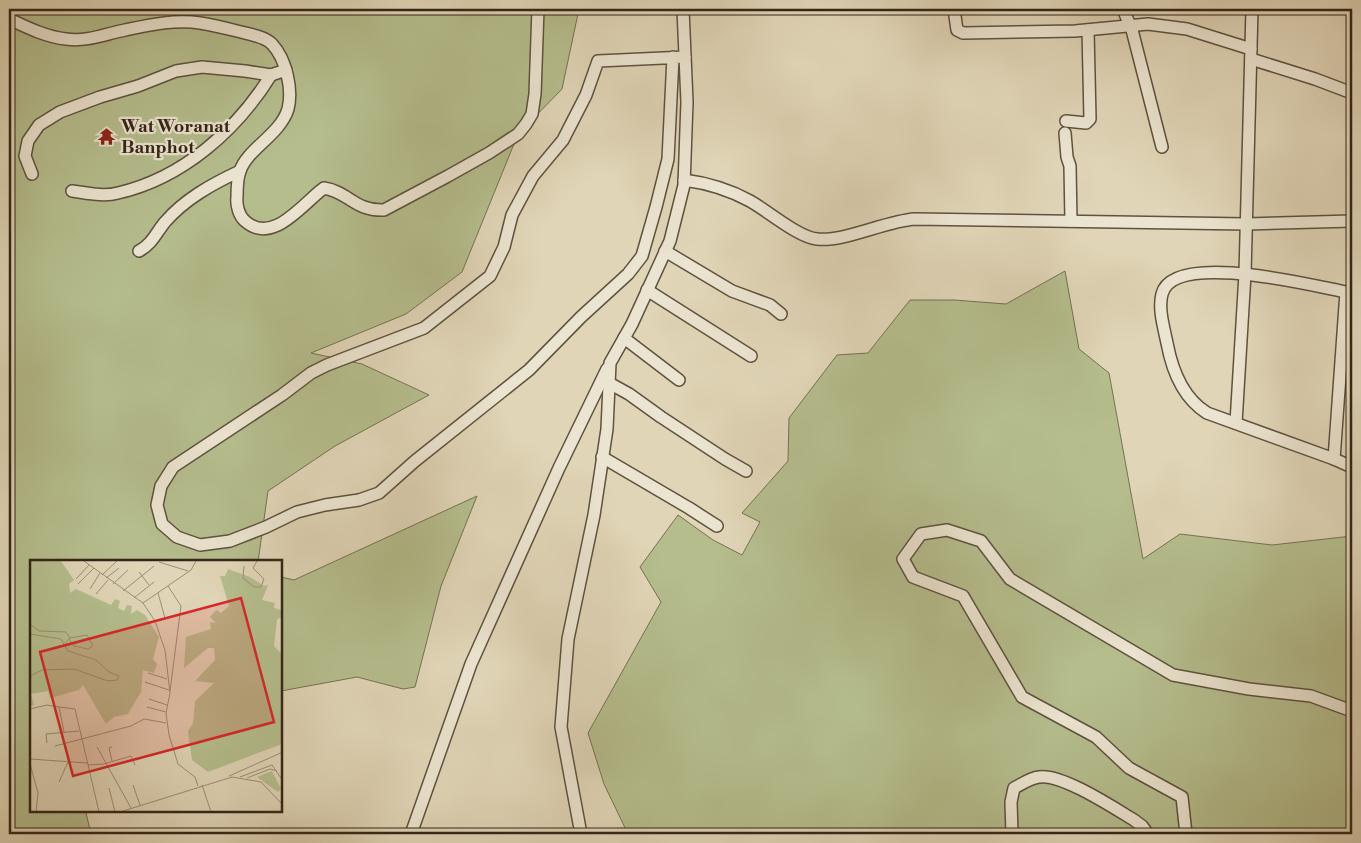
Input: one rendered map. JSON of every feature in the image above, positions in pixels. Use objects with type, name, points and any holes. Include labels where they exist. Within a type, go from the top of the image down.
[{"type":"street","points":[[9,19],[45,34],[65,39],[91,39],[123,30],[169,22],[199,22],[254,35],[271,43],[280,55],[286,70],[290,98],[288,110],[273,134],[244,162],[240,171],[236,202],[241,218],[250,226],[267,228],[280,224],[293,215],[324,188],[333,190],[358,206],[372,210],[384,210],[448,176],[518,134],[532,114],[535,94],[538,9]]},
{"type":"street","points":[[411,834],[471,664],[559,468],[648,290],[670,241],[684,180],[687,102],[683,9]]},
{"type":"street","points":[[954,9],[957,30],[963,33],[1088,30],[1148,24],[1174,26],[1352,93]]},
{"type":"street","points":[[1123,9],[1130,26],[1162,147]]},
{"type":"street","points":[[1236,423],[1247,224],[1252,9]]},
{"type":"street","points":[[1066,120],[1086,122],[1090,119],[1088,30]]},
{"type":"street","points":[[673,57],[668,158],[642,256],[628,274],[582,316],[529,370],[430,448],[379,493],[359,500],[325,505],[297,512],[230,541],[200,545],[177,537],[162,524],[158,505],[162,486],[173,467],[282,395],[311,373],[327,365],[424,328],[490,276],[504,246],[512,215],[533,176],[563,140],[586,96],[598,61],[673,57],[686,57]]},
{"type":"street","points":[[32,174],[25,156],[28,140],[39,125],[60,112],[176,71],[202,67],[271,75],[286,70]]},
{"type":"street","points":[[72,191],[95,195],[117,194],[178,170],[231,127],[257,98],[271,75]]},
{"type":"street","points":[[1065,134],[1067,157],[1070,166],[1072,221]]},
{"type":"street","points":[[139,251],[153,241],[165,222],[189,200],[216,182],[240,171]]},
{"type":"street","points":[[684,180],[717,187],[749,200],[804,235],[817,239],[833,238],[900,220],[915,219],[1247,224],[1352,222]]},
{"type":"street","points":[[665,251],[732,292],[770,305],[781,314]]},
{"type":"street","points":[[1334,459],[1349,293],[1245,274],[1209,272],[1190,274],[1168,284],[1162,293],[1161,308],[1170,358],[1184,392],[1196,406],[1352,467]]},
{"type":"street","points":[[648,290],[751,356]]},
{"type":"street","points":[[624,338],[679,380]]},
{"type":"street","points":[[581,834],[560,727],[568,639],[594,515],[607,429],[610,363]]},
{"type":"street","points":[[609,383],[630,394],[661,417],[746,471]]},
{"type":"street","points":[[602,457],[717,526]]},
{"type":"street","points":[[1186,834],[1182,797],[1129,768],[1096,737],[1022,697],[963,596],[913,577],[903,559],[921,534],[947,530],[982,541],[1010,579],[1173,675],[1249,689],[1311,696],[1352,711]]},
{"type":"street","points":[[1012,834],[1011,802],[1014,788],[1040,777],[1054,777],[1073,786],[1134,820],[1148,834]]},
{"type":"green space","points":[[9,9],[579,9],[562,89],[518,134],[462,272],[406,314],[311,353],[362,364],[429,395],[335,446],[268,491],[258,560],[30,560],[30,813],[86,813],[91,834],[9,834]]},
{"type":"green space","points":[[1065,271],[1079,349],[1109,373],[1143,559],[1180,534],[1272,545],[1352,536],[1352,834],[628,834],[604,784],[588,733],[661,602],[640,567],[678,515],[713,540],[742,555],[760,522],[742,513],[788,461],[789,418],[837,355],[868,353],[910,300],[954,300],[1006,304]]},
{"type":"green space","points":[[477,496],[441,586],[415,687],[403,689],[357,677],[282,691],[282,577],[294,580]]},
{"type":"place","name":"Wat Woranat Banphot","points":[[107,136]]}]
